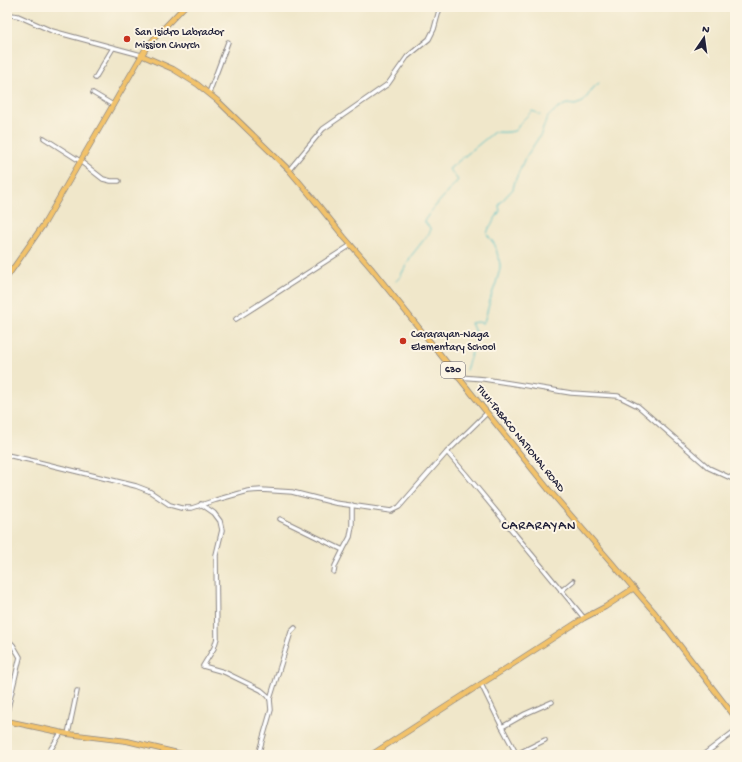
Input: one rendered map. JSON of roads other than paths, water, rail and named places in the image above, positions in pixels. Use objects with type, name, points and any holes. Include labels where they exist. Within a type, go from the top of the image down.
[{"type":"main road","points":[[7,277],[44,224],[146,48],[184,7]]},
{"type":"main road","name":"TIWI-TABACO NATIONAL ROAD","points":[[142,55],[173,69],[208,93],[288,170],[371,268],[549,490],[655,613],[735,717]]},
{"type":"main road","points":[[371,755],[584,618],[605,607],[634,588]]},
{"type":"main road","points":[[7,721],[61,733],[127,741],[186,755]]},
{"type":"street","points":[[288,170],[323,129],[388,84],[407,57],[429,39],[434,29],[440,7]]},
{"type":"street","points":[[7,16],[18,16],[52,31],[142,55]]},
{"type":"street","points":[[208,93],[228,42]]},
{"type":"street","points":[[95,78],[113,48]]},
{"type":"street","points":[[93,93],[113,105]]},
{"type":"street","points":[[44,138],[80,161],[103,179],[119,181]]},
{"type":"street","points":[[236,319],[351,245]]},
{"type":"street","points":[[459,377],[484,379],[571,393],[618,396],[638,406],[709,468],[735,480]]},
{"type":"street","points":[[7,456],[136,486],[170,505],[181,508],[192,508],[216,500],[261,490],[288,492],[335,503],[391,511],[399,507],[447,452],[487,413]]},
{"type":"street","points":[[447,452],[584,618]]},
{"type":"street","points":[[201,504],[214,513],[220,521],[222,530],[216,555],[217,638],[214,648],[203,666],[224,672],[261,690],[270,699]]},
{"type":"street","points":[[334,572],[335,566],[350,537],[352,526],[352,505]]},
{"type":"street","points":[[280,519],[343,550]]},
{"type":"street","points":[[561,592],[573,581]]},
{"type":"street","points":[[258,755],[271,710],[270,699],[290,632],[295,628]]},
{"type":"street","points":[[7,640],[13,645],[20,657],[7,712]]},
{"type":"street","points":[[481,684],[517,755],[545,740]]},
{"type":"street","points":[[68,734],[76,691]]},
{"type":"street","points":[[502,727],[525,714],[552,702]]},
{"type":"street","points":[[703,755],[735,731]]},
{"type":"street","points":[[47,755],[61,733]]},
{"type":"waterway","points":[[466,370],[476,339],[471,323],[484,322],[500,269],[495,245],[487,234],[489,228],[500,211],[500,203],[513,189],[524,160],[541,134],[547,118],[564,105],[575,105],[583,102],[594,87],[599,83]]},
{"type":"waterway","points":[[396,281],[400,277],[411,256],[430,232],[430,228],[424,221],[458,180],[449,169],[494,132],[514,131],[532,111],[540,115]]},
{"type":"place","name":"San Isidro Labrador Mission Church","points":[[127,39]]},
{"type":"place","name":"Cararayan-Naga Elementary School","points":[[403,341]]},
{"type":"district","name":"CARARAYAN","points":[[539,526]]}]
